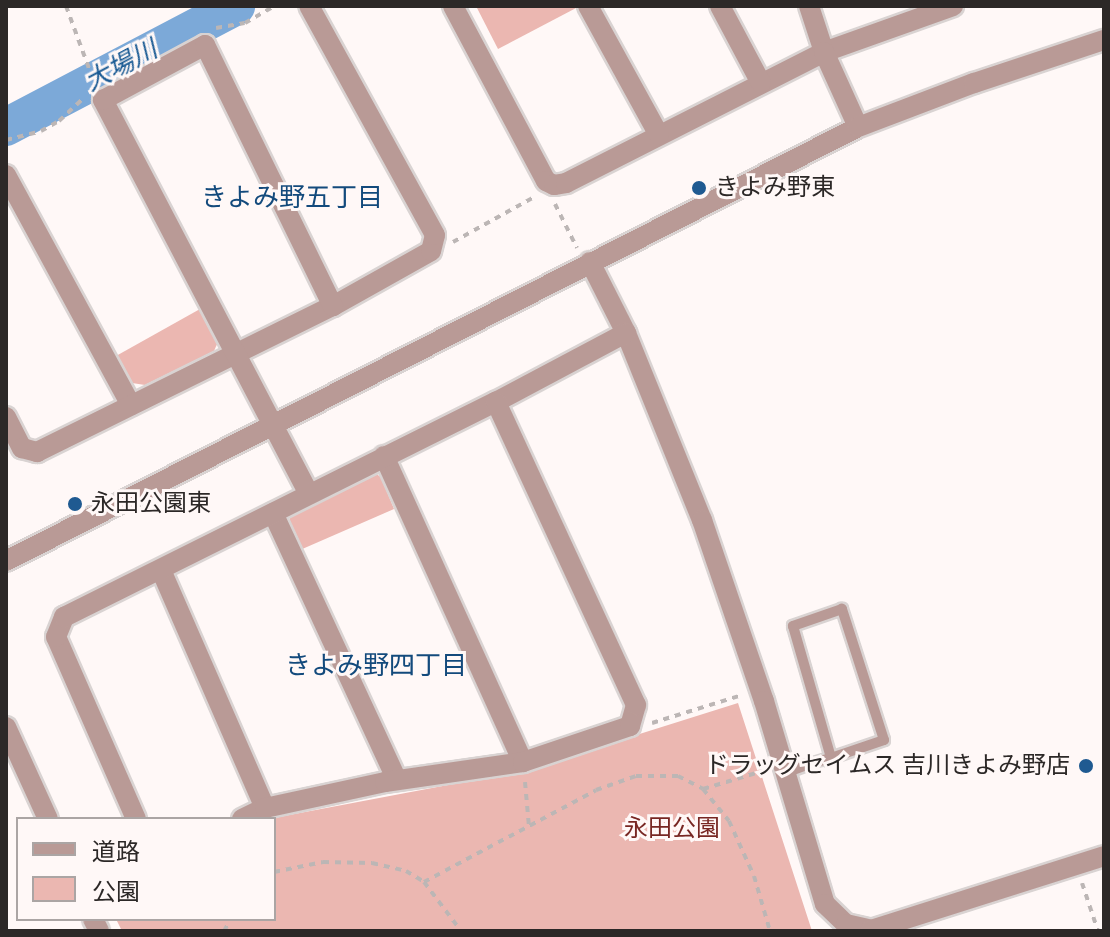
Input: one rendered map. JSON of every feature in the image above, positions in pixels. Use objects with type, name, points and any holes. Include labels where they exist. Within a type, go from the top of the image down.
[{"type":"street","points":[[6,417],[22,448],[37,452],[234,352],[333,306],[431,251],[435,235],[309,6]]},
{"type":"street","points":[[453,6],[546,181],[554,185],[566,183],[824,52],[927,11],[953,6]]},
{"type":"street","points":[[588,6],[659,135]]},
{"type":"street","points":[[720,6],[761,83]]},
{"type":"street","points":[[809,6],[824,52],[858,127]]},
{"type":"street","points":[[6,561],[270,425],[584,255],[858,127],[974,83],[1104,40]]},
{"type":"street","points":[[309,494],[270,425],[103,100],[205,45],[333,306]]},
{"type":"street","points":[[6,175],[131,405]]},
{"type":"street","points":[[584,255],[626,333],[702,520],[825,904],[846,924],[871,930],[1104,856]]},
{"type":"street","points":[[135,817],[56,637],[64,617],[496,402],[626,333]]},
{"type":"street","points":[[246,817],[265,808],[397,780],[523,762],[630,726],[636,705],[496,402]]},
{"type":"street","points":[[384,456],[523,762]]},
{"type":"street","points":[[273,513],[397,780]]},
{"type":"street","points":[[161,570],[265,808]]},
{"type":"street","points":[[6,727],[47,817]]},
{"type":"lane","points":[[784,769],[831,758],[884,740],[842,609],[793,626],[831,758]]},
{"type":"path","points":[[66,6],[97,88]]},
{"type":"path","points":[[435,244],[449,243],[536,196],[554,202],[584,255]]},
{"type":"path","points":[[635,717],[653,723],[742,695]]},
{"type":"path","points":[[523,762],[529,827]]},
{"type":"path","points":[[703,789],[784,769]]},
{"type":"path","points":[[424,882],[596,790],[636,776],[678,776],[703,789],[729,821],[754,876],[770,931]]},
{"type":"path","points":[[276,872],[323,862],[372,863],[406,871],[424,882],[461,931]]},
{"type":"path","points":[[1082,883],[1098,931]]},
{"type":"green space","points":[[476,6],[577,6],[578,7],[498,49]]},
{"type":"green space","points":[[200,309],[218,342],[214,351],[145,385],[132,383],[125,377],[116,356]]},
{"type":"green space","points":[[373,472],[381,477],[394,509],[300,550],[290,525],[290,515]]},
{"type":"green space","name":"永田公園","points":[[738,703],[812,931],[122,931],[117,921],[276,921],[276,817],[522,771]]},
{"type":"waterway","name":"大場川","points":[[6,127],[236,6]]},
{"type":"place","name":"きよみ野東","points":[[699,188]]},
{"type":"place","name":"永田公園東","points":[[75,504]]},
{"type":"place","name":"ドラッグセイムス 吉川きよみ野店","points":[[1086,766]]},
{"type":"district","name":"きよみ野五丁目","points":[[292,198]]},
{"type":"district","name":"きよみ野四丁目","points":[[376,666]]}]
